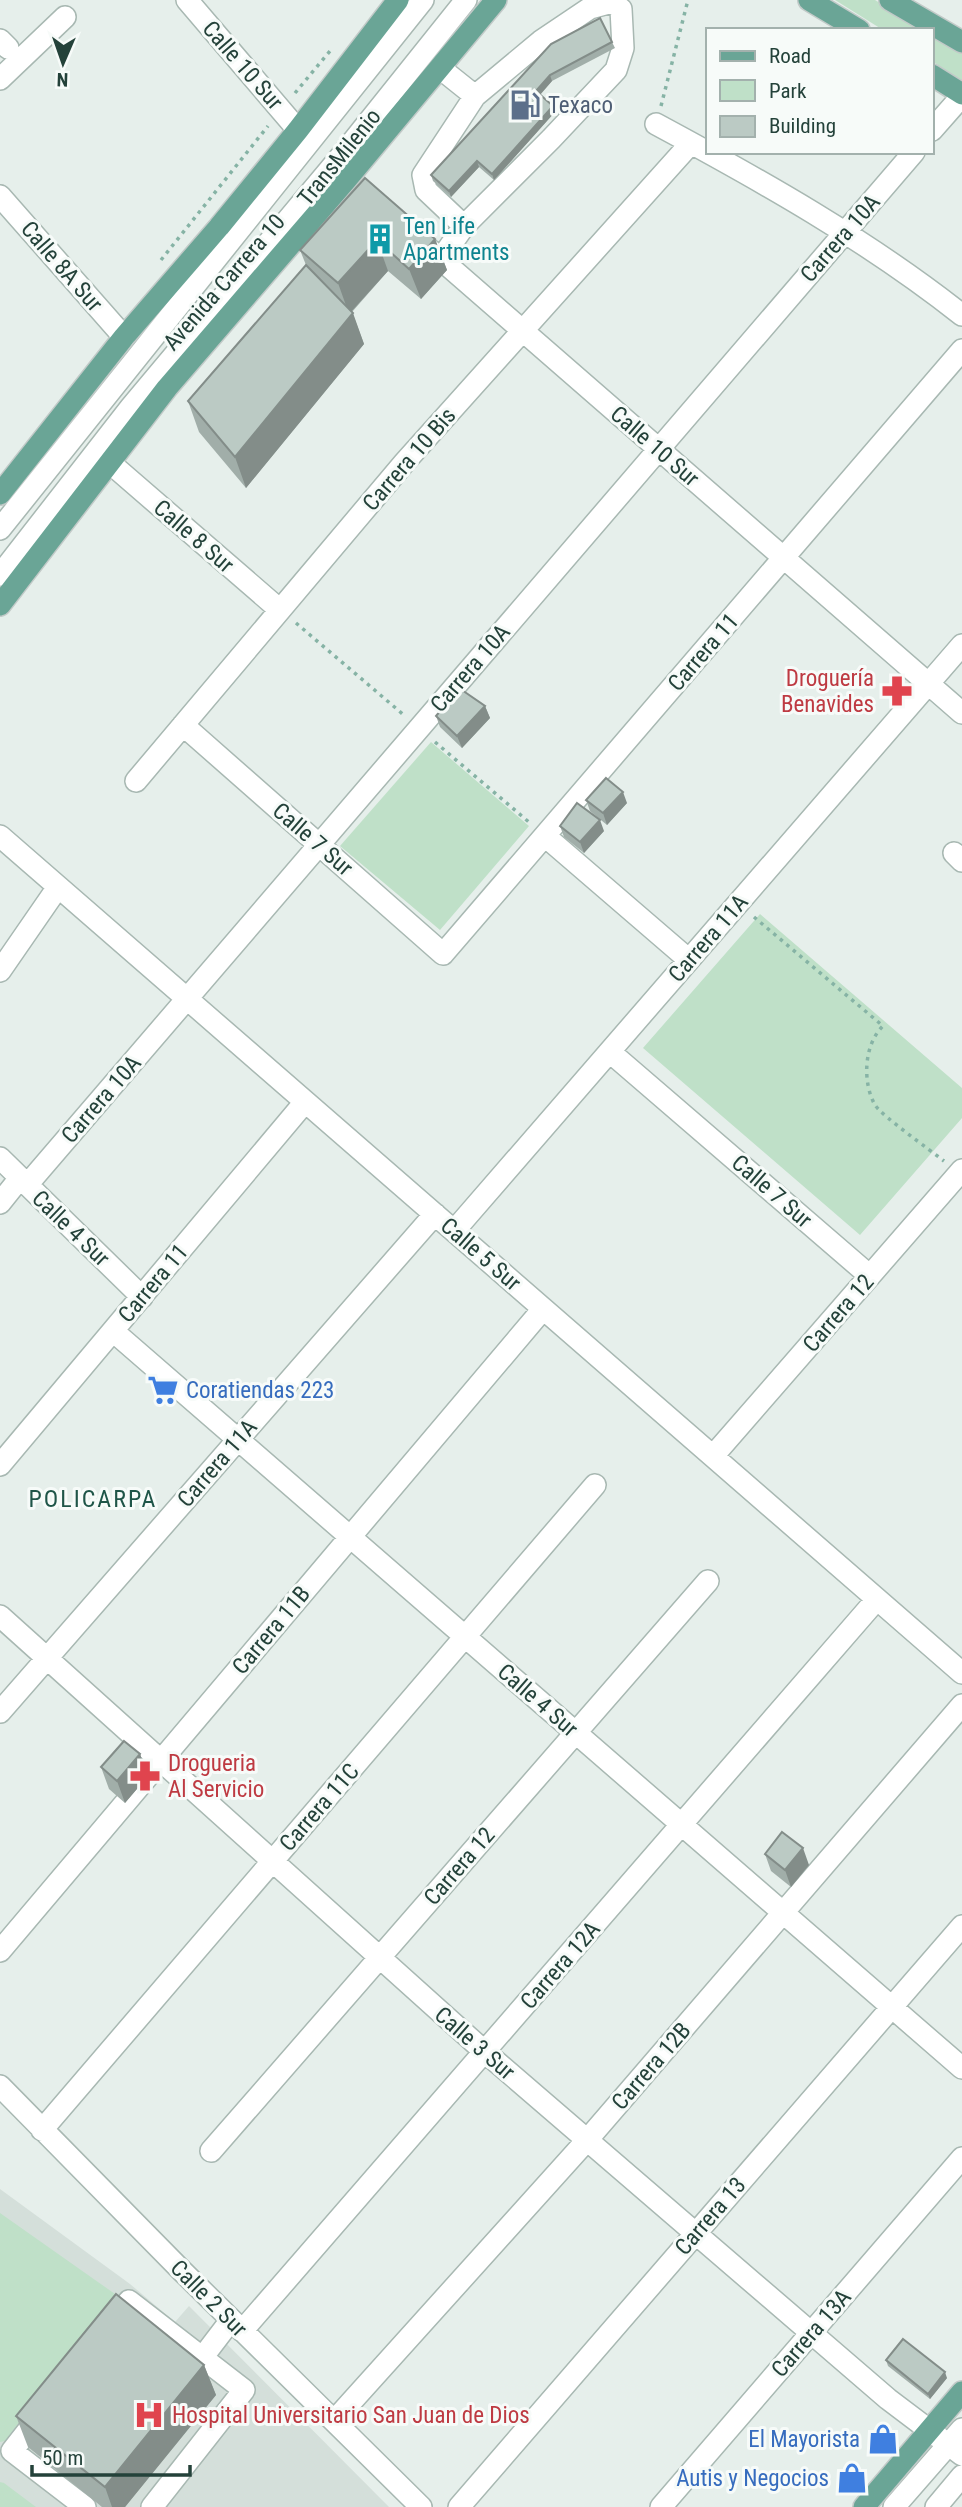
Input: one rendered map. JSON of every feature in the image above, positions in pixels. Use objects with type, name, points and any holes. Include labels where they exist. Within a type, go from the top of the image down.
[{"type":"main road","name":"Avenida Carrera 10","points":[[0,494],[124,337],[298,130],[398,0]]},
{"type":"main road","points":[[489,8],[511,0]]},
{"type":"main road","points":[[809,0],[856,28]]},
{"type":"main road","points":[[890,0],[962,41]]},
{"type":"main road","name":"Avenida Carrera 10","points":[[0,605],[108,462],[238,304],[355,186],[440,68],[489,8]]},
{"type":"main road","points":[[934,76],[962,95]]},
{"type":"main road","points":[[864,2507],[962,2392]]},
{"type":"street","name":"Calle 10 Sur","points":[[187,0],[298,130]]},
{"type":"street","name":"TransMilenio","points":[[0,528],[423,0]]},
{"type":"street","name":"TransMilenio","points":[[0,575],[131,407],[342,155],[466,0]]},
{"type":"street","points":[[441,259],[464,226],[616,70],[623,48],[621,9],[612,2],[590,8],[541,41],[475,96],[423,175],[426,190],[464,226]]},
{"type":"street","points":[[0,79],[65,17]]},
{"type":"street","points":[[440,68],[475,96]]},
{"type":"street","points":[[934,128],[962,95]]},
{"type":"street","points":[[656,124],[706,152]]},
{"type":"street","name":"Carrera 10 Bis","points":[[136,781],[404,463],[691,143]]},
{"type":"street","points":[[710,154],[845,232],[912,276],[962,315]]},
{"type":"street","name":"Carrera 10A","points":[[0,1203],[24,1182],[187,999],[912,154]]},
{"type":"street","name":"Calle 8A Sur","points":[[0,196],[124,337]]},
{"type":"street","name":"Calle 10 Sur","points":[[402,226],[962,713]]},
{"type":"street","name":"Carrera 11","points":[[443,954],[962,350]]},
{"type":"street","name":"Calle 8 Sur","points":[[108,462],[281,610]]},
{"type":"street","name":"Carrera 11A","points":[[454,1231],[962,645]]},
{"type":"street","name":"Calle 7 Sur","points":[[183,725],[443,954]]},
{"type":"street","name":"Calle 5 Sur","points":[[0,836],[962,1673]]},
{"type":"street","points":[[545,836],[689,960]]},
{"type":"street","points":[[0,971],[58,887]]},
{"type":"street","name":"Calle 7 Sur","points":[[610,1052],[870,1276]]},
{"type":"street","name":"Carrera 11","points":[[0,1465],[305,1102]]},
{"type":"street","name":"Calle 4 Sur","points":[[0,1158],[142,1297]]},
{"type":"street","name":"Carrera 12","points":[[713,1456],[870,1276],[958,1182]]},
{"type":"street","name":"Carrera 11A","points":[[0,1712],[435,1214]]},
{"type":"street","name":"Carrera 11B","points":[[0,1951],[543,1309]]},
{"type":"street","name":"Calle 4 Sur","points":[[113,1331],[962,2068]]},
{"type":"street","name":"Carrera 11C","points":[[42,2130],[595,1485]]},
{"type":"street","name":"Carrera 12","points":[[211,2151],[708,1581]]},
{"type":"street","name":"Carrera 12A","points":[[202,2358],[237,2326],[485,2052],[877,1599]]},
{"type":"street","name":"Calle 3 Sur","points":[[0,1616],[379,1958],[695,2234],[888,2399],[929,2430],[957,2443]]},
{"type":"street","name":"Carrera 12B","points":[[334,2421],[588,2140],[962,1705]]},
{"type":"street","name":"Carrera 13","points":[[459,2507],[962,1926]]},
{"type":"street","name":"Calle 2 Sur","points":[[0,2087],[421,2507]]},
{"type":"street","name":"Carrera 13A","points":[[661,2507],[962,2158]]},
{"type":"street","points":[[96,2344],[129,2301],[244,2390],[152,2507]]},
{"type":"street","points":[[54,2398],[12,2451],[85,2507]]},
{"type":"street","points":[[894,2507],[957,2443]]},
{"type":"street","points":[[936,2507],[962,2476]]},
{"type":"path","points":[[656,124],[688,0]]},
{"type":"path","points":[[155,267],[331,49]]},
{"type":"path","points":[[738,904],[883,1026],[867,1056],[868,1080],[876,1106],[958,1182]]},
{"type":"shaded area","name":"Hospital Universitario San Juan de Dios","points":[[0,2189],[130,2284],[175,2322],[189,2306],[389,2507],[0,2507]]},
{"type":"green space","points":[[835,0],[875,0],[921,28],[880,28]]},
{"type":"green space","points":[[934,35],[962,52],[962,81],[934,62]]},
{"type":"green space","points":[[431,742],[529,826],[440,930],[340,846]]},
{"type":"green space","points":[[760,914],[962,1088],[962,1118],[860,1235],[643,1048]]},
{"type":"green space","points":[[0,2213],[115,2294],[5,2441],[0,2442]]},
{"type":"green space","points":[[0,2482],[4,2483],[36,2507],[0,2507]]},
{"type":"building","name":"Texaco","points":[[600,18],[612,42],[550,75],[536,91],[553,106],[492,174],[477,161],[449,191],[431,175],[551,44]]},
{"type":"building","points":[[365,178],[435,239],[409,269],[377,240],[338,283],[300,250]]},
{"type":"building","points":[[306,265],[353,313],[235,457],[188,401]]},
{"type":"building","points":[[459,688],[485,706],[457,736],[436,716]]},
{"type":"building","points":[[606,778],[623,792],[603,813],[586,800]]},
{"type":"building","points":[[577,803],[600,820],[580,842],[560,826]]},
{"type":"building","points":[[124,1741],[140,1754],[117,1781],[101,1767]]},
{"type":"building","points":[[782,1832],[803,1848],[785,1870],[765,1854]]},
{"type":"building","points":[[116,2294],[204,2365],[105,2487],[16,2416]]},
{"type":"building","points":[[903,2339],[945,2372],[928,2394],[886,2360]]},
{"type":"place","name":"Texaco","points":[[525,105]]},
{"type":"place","name":"Ten Life Apartments","points":[[380,239]]},
{"type":"place","name":"Droguería Benavides","points":[[897,691]]},
{"type":"place","name":"Coratiendas 223","points":[[163,1390]]},
{"type":"place","name":"Drogueria Al Servicio","points":[[145,1776]]},
{"type":"place","name":"Hospital Universitario San Juan de Dios","points":[[149,2415]]},
{"type":"place","name":"El Mayorista","points":[[883,2439]]},
{"type":"place","name":"Autis y Negocios","points":[[852,2478]]},
{"type":"district","name":"POLICARPA","points":[[93,1499]]}]
